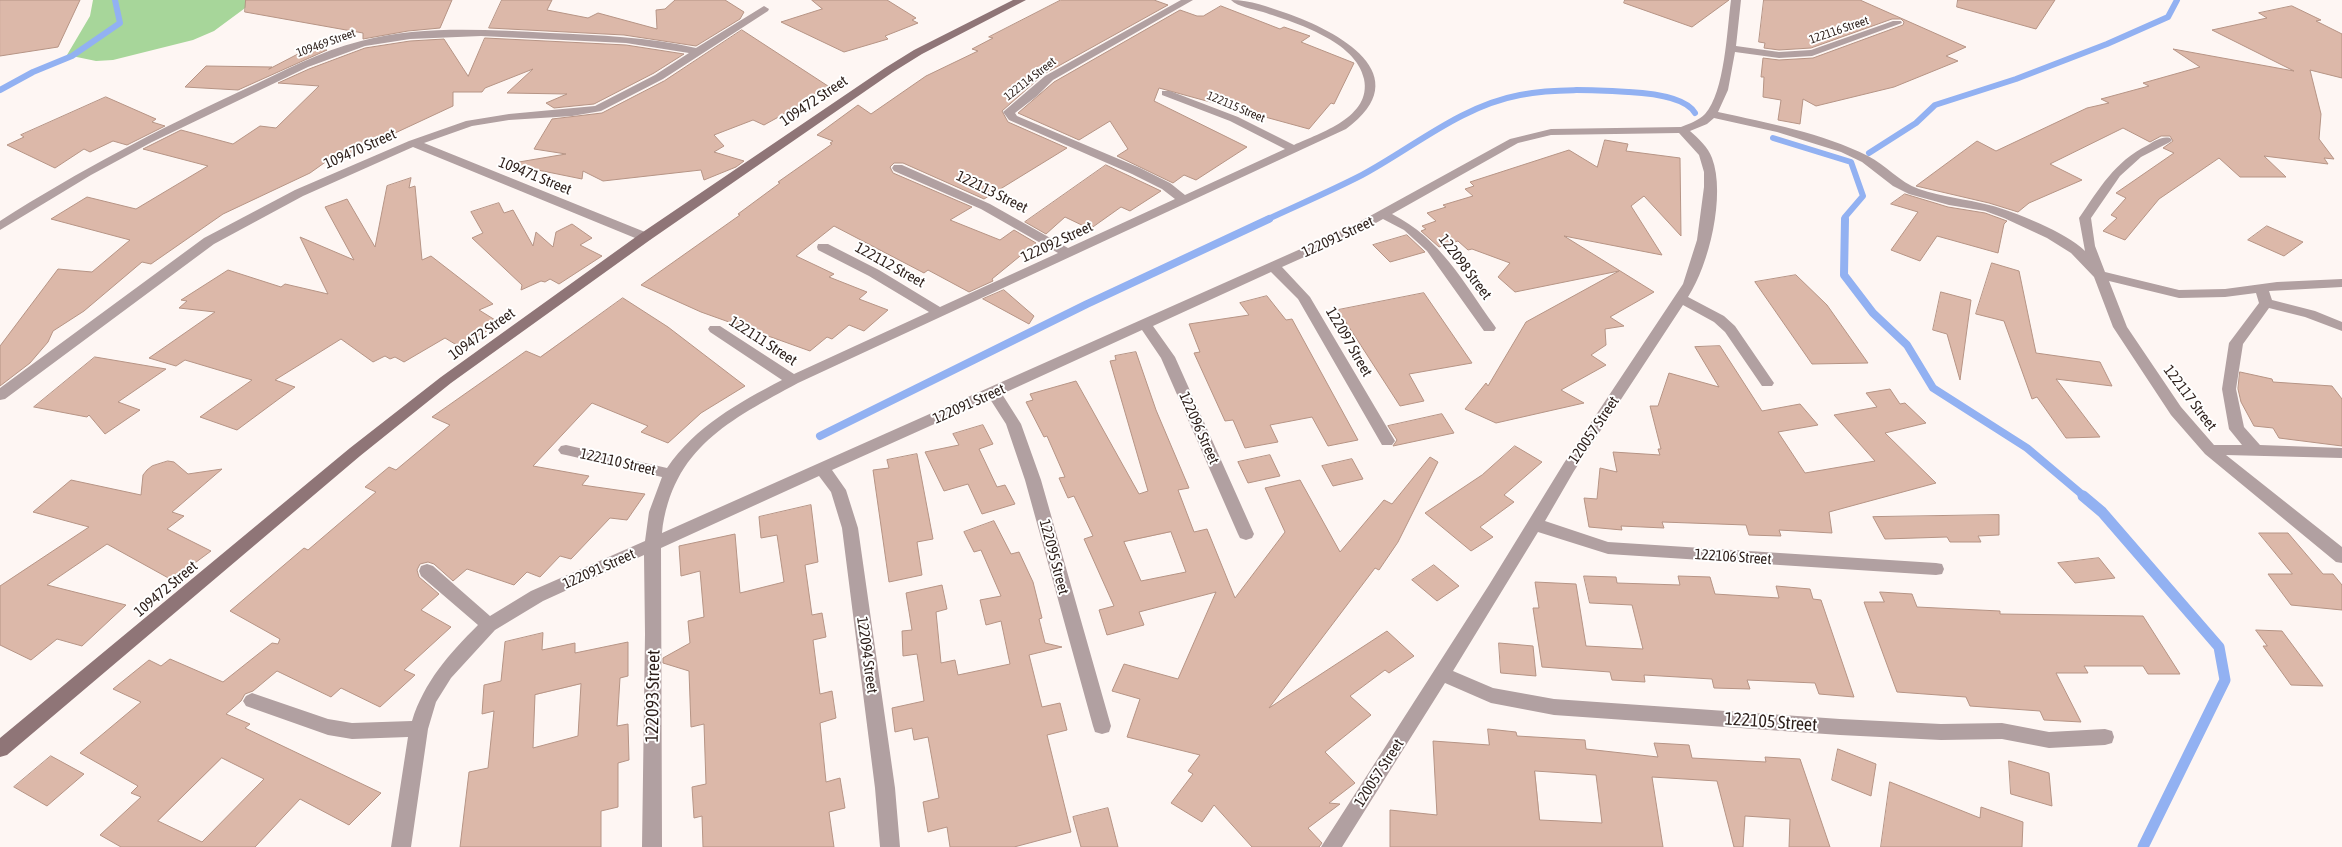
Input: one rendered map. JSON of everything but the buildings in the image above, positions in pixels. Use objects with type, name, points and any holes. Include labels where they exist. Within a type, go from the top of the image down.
[{"type":"street","name":"109472 Street","points":[[0,749],[446,380],[645,237],[888,70],[918,52],[1021,0]]},
{"type":"street","name":"122114 Street","points":[[1185,201],[1166,186],[1013,118],[1009,112],[1033,94],[1049,78],[1188,0]]},
{"type":"street","name":"122092 Street","points":[[652,545],[658,508],[671,474],[702,437],[758,399],[793,380],[1342,127],[1364,109],[1370,92],[1370,74],[1361,58],[1342,42],[1318,29],[1236,0]]},
{"type":"street","points":[[1682,130],[1693,126],[1712,114],[1721,98],[1736,0]]},
{"type":"street","name":"109470 Street","points":[[0,395],[209,241],[299,194],[413,143],[470,122],[509,117],[572,113],[597,108],[628,95],[764,9]]},
{"type":"street","name":"122116 Street","points":[[1730,48],[1779,55],[1812,54],[1896,23]]},
{"type":"street","name":"109469 Street","points":[[0,226],[79,177],[139,144],[290,71],[328,55],[365,43],[418,36],[462,33],[515,34],[628,39],[658,43],[698,52]]},
{"type":"street","name":"122115 Street","points":[[1166,94],[1234,119],[1294,149]]},
{"type":"street","points":[[1712,114],[1780,129],[1845,150],[1866,159],[1896,183],[1913,191],[1949,202],[1988,208],[2008,215],[2052,235],[2076,250],[2099,274],[2179,294],[2225,293],[2261,288],[2342,283]]},
{"type":"street","name":"122091 Street","points":[[401,847],[419,729],[428,700],[445,673],[489,625],[537,596],[823,470],[1274,267],[1385,215],[1501,148],[1533,134],[1588,130],[1682,130]]},
{"type":"street","name":"120057 Street","points":[[1331,847],[1442,674],[1569,467],[1682,299],[1698,266],[1710,190],[1710,170],[1707,157],[1698,145],[1682,130]]},
{"type":"street","name":"122117 Street","points":[[2166,140],[2137,155],[2116,173],[2085,218],[2089,246],[2120,327],[2176,411],[2210,450],[2342,453]]},
{"type":"street","name":"109471 Street","points":[[413,143],[645,237]]},
{"type":"street","name":"122113 Street","points":[[898,168],[933,182],[1016,222],[1069,254]]},
{"type":"street","name":"122098 Street","points":[[1385,215],[1408,227],[1432,248],[1489,328]]},
{"type":"street","name":"122112 Street","points":[[823,247],[874,273],[941,313]]},
{"type":"street","name":"122097 Street","points":[[1274,267],[1304,297],[1387,441]]},
{"type":"street","points":[[2261,288],[2266,303]]},
{"type":"street","points":[[1682,299],[1719,319],[1730,329],[1767,383]]},
{"type":"street","points":[[2266,303],[2310,314],[2342,327]]},
{"type":"street","points":[[2256,450],[2237,429],[2228,389],[2236,343],[2266,303]]},
{"type":"street","name":"122096 Street","points":[[1145,325],[1168,357],[1246,534]]},
{"type":"street","name":"122111 Street","points":[[715,329],[793,380]]},
{"type":"street","name":"122095 Street","points":[[994,393],[1013,424],[1033,480],[1102,726]]},
{"type":"street","name":"122110 Street","points":[[566,450],[671,474]]},
{"type":"street","points":[[2210,450],[2241,478],[2327,542],[2342,557]]},
{"type":"street","name":"122094 Street","points":[[823,470],[838,490],[850,528],[885,788],[890,847]]},
{"type":"street","name":"122106 Street","points":[[1534,524],[1608,548],[1936,569]]},
{"type":"street","name":"122093 Street","points":[[652,545],[654,632],[652,847]]},
{"type":"street","points":[[427,571],[489,625]]},
{"type":"street","name":"122105 Street","points":[[1442,674],[1491,695],[1554,707],[1941,732],[1993,730],[2049,740],[2105,737]]},
{"type":"street","points":[[252,701],[328,727],[352,731],[419,729]]},
{"type":"green space","points":[[93,0],[256,0],[214,31],[193,40],[113,60],[96,61],[67,55],[90,16]]},
{"type":"waterway","points":[[0,90],[33,72],[72,56],[120,23],[115,0]]},
{"type":"waterway","points":[[1869,153],[1916,123],[1935,105],[2016,79],[2107,44],[2168,17],[2177,0]]},
{"type":"waterway","points":[[1266,220],[1362,175],[1438,129],[1478,108],[1498,100],[1547,91],[1574,90],[1646,93],[1674,99],[1690,107],[1695,113]]},
{"type":"waterway","points":[[1773,138],[1851,162],[1863,196],[1845,219]]},
{"type":"waterway","points":[[820,436],[1087,304],[1269,219]]},
{"type":"waterway","points":[[1845,219],[1844,275],[1873,313],[1907,345],[1933,388],[2027,448],[2085,497]]},
{"type":"waterway","points":[[2083,496],[2102,512],[2219,647],[2225,680],[2143,847]]}]
